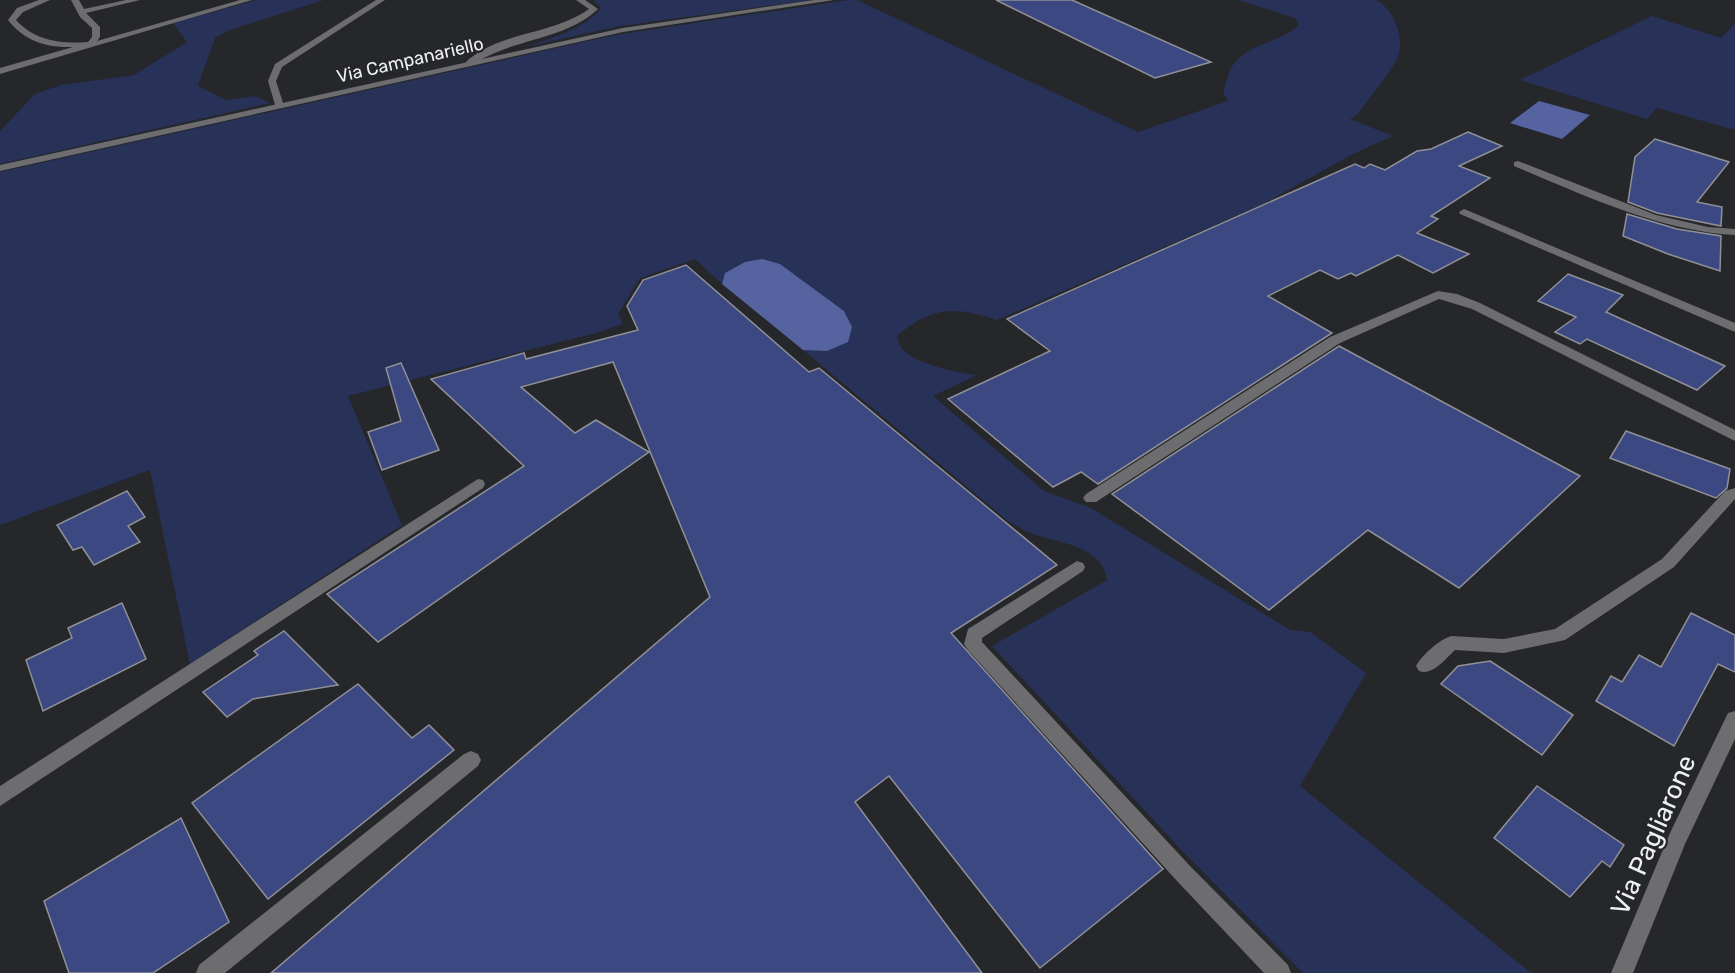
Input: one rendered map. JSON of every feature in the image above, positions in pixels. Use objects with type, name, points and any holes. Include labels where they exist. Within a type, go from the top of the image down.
[{"type":"street","points":[[46,0],[20,10],[11,24],[47,42],[66,47],[90,44],[96,37],[96,27],[81,12],[75,0]]},
{"type":"street","points":[[81,12],[136,0]]},
{"type":"street","points":[[0,71],[248,0]]},
{"type":"street","points":[[279,106],[272,81],[278,66],[381,0]]},
{"type":"street","points":[[468,64],[479,54],[498,45],[554,31],[586,16],[594,9],[580,0]]},
{"type":"street","name":"Via Campanariello","points":[[0,168],[623,30],[830,0]]},
{"type":"street","points":[[1518,164],[1649,215],[1715,232],[1735,232]]},
{"type":"street","points":[[1464,212],[1735,328]]},
{"type":"street","points":[[1091,498],[1335,340],[1438,295],[1453,297],[1476,306],[1735,436]]},
{"type":"street","points":[[0,797],[478,484]]},
{"type":"street","points":[[1425,666],[1451,643],[1504,646],[1559,635],[1668,563],[1730,495],[1735,493]]},
{"type":"street","points":[[1077,567],[974,634],[973,644],[1184,874],[1280,973]]},
{"type":"street","name":"Via Pagliarone","points":[[1622,973],[1677,840],[1735,719]]},
{"type":"street","points":[[207,973],[471,760]]},
{"type":"shaded area","points":[[257,0],[324,0],[230,30],[215,38],[198,86],[226,100],[255,96],[270,103],[0,164],[0,131],[35,94],[61,85],[134,75],[187,42],[173,23]]},
{"type":"shaded area","points":[[594,0],[812,0],[620,26],[525,47],[576,28],[594,16],[601,8]]},
{"type":"shaded area","points":[[857,0],[1138,132],[1228,101],[1223,93],[1233,65],[1247,52],[1283,36],[1299,25],[1295,18],[1238,0],[1377,0],[1389,11],[1399,35],[1397,59],[1358,114],[1350,119],[1393,136],[1353,154],[1263,204],[997,320],[969,312],[944,312],[921,319],[897,336],[903,350],[917,360],[949,370],[977,375],[933,396],[1044,491],[1091,508],[1290,630],[1310,632],[1366,673],[1300,786],[1531,973],[1303,973],[1187,856],[992,646],[1107,580],[1104,569],[1089,553],[1030,533],[1008,521],[803,350],[827,351],[852,327],[844,311],[780,264],[745,262],[725,273],[722,284],[695,259],[640,278],[618,314],[623,324],[596,333],[348,396],[402,525],[190,664],[150,470],[0,525],[0,172],[615,35]]},
{"type":"shaded area","points":[[1652,16],[1721,38],[1735,23],[1735,130],[1657,108],[1647,119],[1520,80]]},
{"type":"shaded area","points":[[1539,101],[1590,115],[1562,139],[1510,123]]},
{"type":"shaded area","points":[[762,259],[780,264],[844,311],[852,327],[848,342],[827,351],[803,350],[722,284],[725,273],[745,262]]},
{"type":"building","points":[[996,0],[1072,0],[1211,62],[1155,78]]},
{"type":"building","points":[[1468,132],[1502,146],[1459,166],[1490,178],[1431,216],[1438,219],[1417,233],[1469,254],[1433,273],[1398,255],[1356,276],[1351,273],[1338,279],[1320,270],[1268,296],[1332,333],[1098,484],[1081,472],[1053,487],[948,399],[1050,351],[1007,319],[1355,164],[1364,168],[1370,164],[1385,170],[1417,151],[1431,149]]},
{"type":"building","points":[[1655,139],[1729,162],[1697,202],[1722,207],[1721,226],[1657,213],[1628,202],[1635,157]]},
{"type":"building","points":[[1627,214],[1677,229],[1721,236],[1720,271],[1623,236]]},
{"type":"building","points":[[686,265],[809,372],[819,368],[1057,565],[951,633],[1163,869],[1040,968],[889,776],[855,802],[982,973],[271,973],[710,597],[613,362],[521,387],[575,433],[596,420],[649,452],[378,642],[327,594],[524,466],[431,379],[524,353],[526,359],[638,330],[627,306],[643,280]]},
{"type":"building","points":[[1568,274],[1623,295],[1606,312],[1725,366],[1697,390],[1587,339],[1580,344],[1555,332],[1576,317],[1538,301]]},
{"type":"building","points":[[1339,346],[1580,476],[1459,588],[1368,530],[1269,610],[1112,494]]},
{"type":"building","points":[[401,363],[439,450],[382,470],[368,432],[401,421],[386,368]]},
{"type":"building","points":[[1626,431],[1730,469],[1727,488],[1716,498],[1610,458]]},
{"type":"building","points":[[127,491],[145,517],[128,526],[140,542],[94,565],[82,547],[73,550],[57,525]]},
{"type":"building","points":[[122,603],[146,659],[43,711],[26,660],[72,638],[68,628]]},
{"type":"building","points":[[1691,613],[1735,635],[1735,672],[1718,664],[1674,746],[1596,701],[1611,676],[1622,682],[1639,655],[1661,667]]},
{"type":"building","points":[[284,631],[338,685],[253,699],[227,717],[203,692],[258,655],[254,651]]},
{"type":"building","points":[[1490,661],[1573,715],[1542,755],[1441,684],[1458,666]]},
{"type":"building","points":[[358,684],[412,738],[429,725],[454,750],[268,899],[192,803]]},
{"type":"building","points":[[1537,786],[1624,845],[1610,867],[1602,861],[1570,897],[1494,838]]},
{"type":"building","points":[[181,818],[229,922],[153,973],[69,973],[44,901]]}]
